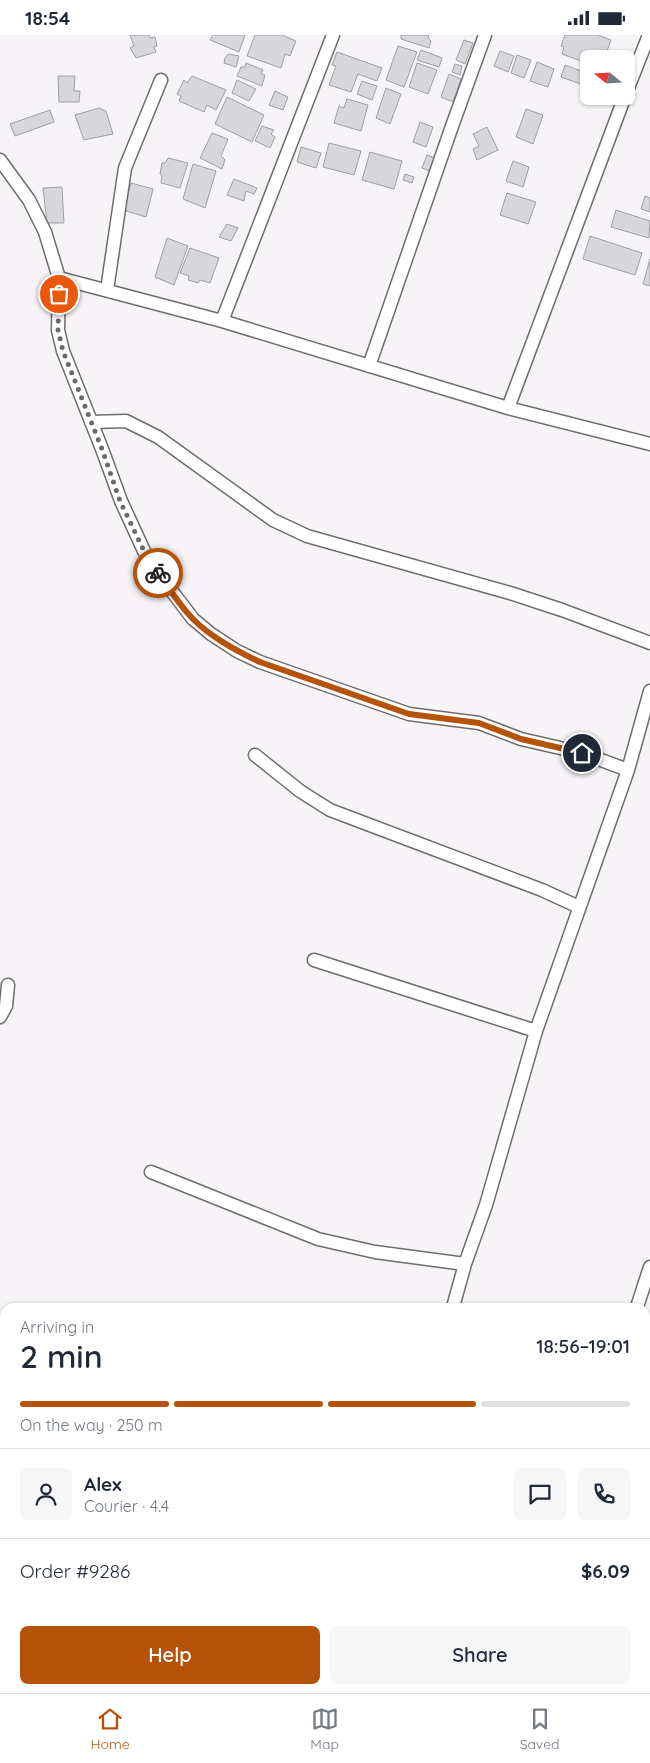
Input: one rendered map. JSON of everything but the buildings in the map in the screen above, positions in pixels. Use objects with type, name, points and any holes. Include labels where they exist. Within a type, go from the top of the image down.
[{"type":"street","points":[[222,321],[333,35]]},
{"type":"street","points":[[369,366],[485,35]]},
{"type":"street","points":[[635,70],[649,35]]},
{"type":"street","points":[[107,290],[125,168],[161,80]]},
{"type":"street","points":[[508,408],[622,105]]},
{"type":"street","points":[[0,160],[29,200],[45,232],[59,278],[58,330],[63,351],[102,449],[120,501],[147,557],[193,619],[230,647],[260,662],[409,714],[479,723],[521,739],[582,753],[628,770]]},
{"type":"street","points":[[59,278],[222,321],[508,408],[650,444]]},
{"type":"street","points":[[90,421],[126,421],[158,437],[272,520],[307,535],[510,593],[650,643]]},
{"type":"street","points":[[454,1303],[465,1264],[486,1205],[536,1031],[628,770],[650,691]]},
{"type":"street","points":[[255,755],[300,791],[330,810],[542,890],[579,907]]},
{"type":"street","points":[[314,960],[536,1031]]},
{"type":"street","points":[[0,1017],[6,1006],[8,985]]},
{"type":"street","points":[[151,1172],[318,1239],[375,1252],[465,1264]]},
{"type":"street","points":[[638,1303],[650,1267]]},
{"type":"way so far","points":[[59,294],[58,330],[63,351],[102,449],[120,501],[144,551],[158,573]]},
{"type":"route","points":[[158,573],[193,619],[211,634],[237,651],[260,662],[409,714],[479,723],[521,739],[582,753]]}]
